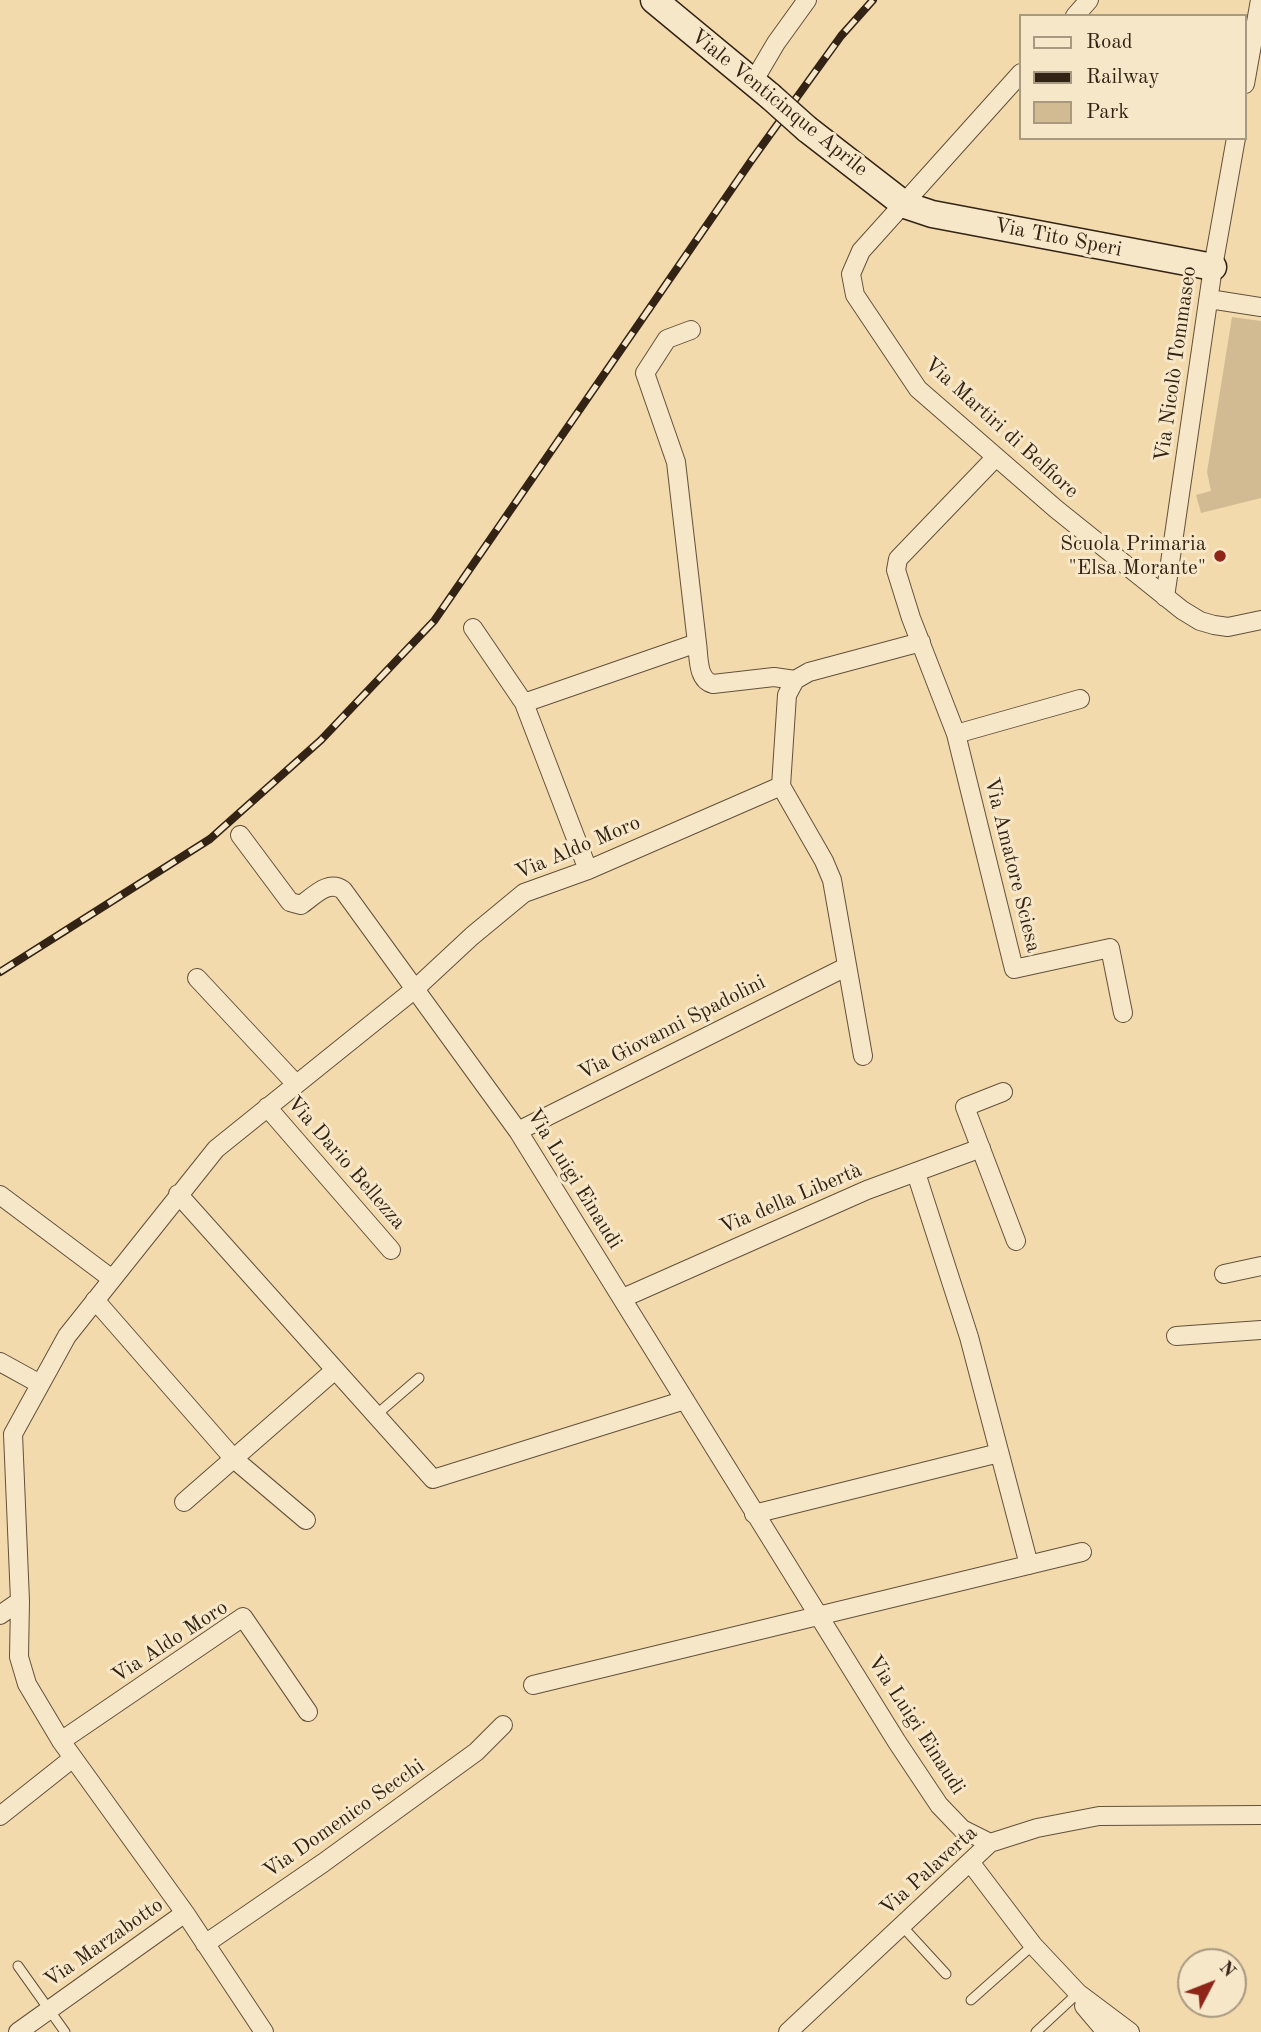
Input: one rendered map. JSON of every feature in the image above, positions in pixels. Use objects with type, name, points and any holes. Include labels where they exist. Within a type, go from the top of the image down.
[{"type":"street","name":"Viale Venticinque Aprile","points":[[654,0],[807,129],[905,205]]},
{"type":"street","points":[[762,89],[776,43],[807,0]]},
{"type":"street","points":[[1077,14],[1088,0]]},
{"type":"street","points":[[1247,73],[1260,0]]},
{"type":"street","name":"Via Martiri di Belfiore","points":[[1020,75],[861,251],[851,274],[855,295],[913,384],[995,458],[1165,597],[1200,621],[1214,625],[1228,627],[1261,620]]},
{"type":"street","name":"Via Nicolò Tommaseo","points":[[1165,597],[1213,267],[1236,140]]},
{"type":"street","name":"Via Tito Speri","points":[[905,205],[932,214],[1213,267]]},
{"type":"street","points":[[1209,299],[1261,307]]},
{"type":"street","points":[[691,330],[667,339],[645,373],[676,462],[702,676],[709,684],[774,677],[795,680]]},
{"type":"street","name":"Via Amatore Sciesa","points":[[995,458],[896,563],[911,618],[956,734],[1014,970],[1110,948],[1124,1013]]},
{"type":"street","points":[[473,628],[524,703],[588,870]]},
{"type":"street","points":[[863,1056],[832,880],[781,786],[787,695],[790,684],[809,672],[921,642]]},
{"type":"street","points":[[524,703],[697,643]]},
{"type":"street","points":[[956,734],[1080,699]]},
{"type":"street","name":"Via Aldo Moro","points":[[264,2032],[185,1913],[61,1741],[22,1671],[19,1657],[17,1517],[7,1436],[67,1336],[210,1154],[415,989],[511,902],[539,886],[588,870],[781,786]]},
{"type":"street","points":[[240,835],[295,905],[301,905],[328,886],[334,885],[343,890],[415,989]]},
{"type":"street","name":"Via Giovanni Spadolini","points":[[518,1131],[846,967]]},
{"type":"street","points":[[197,978],[295,1083]]},
{"type":"street","name":"Via Luigi Einaudi","points":[[415,989],[518,1131],[754,1514],[939,1805],[962,1829],[990,1843]]},
{"type":"street","points":[[1003,1092],[965,1107],[1016,1241]]},
{"type":"street","name":"Via Dario Bellezza","points":[[267,1107],[391,1250]]},
{"type":"street","name":"Via della Libertà","points":[[623,1298],[867,1190],[981,1148]]},
{"type":"street","points":[[916,1173],[969,1338],[1029,1565]]},
{"type":"street","points":[[178,1194],[433,1479],[685,1401]]},
{"type":"street","points":[[0,1195],[111,1279]]},
{"type":"street","points":[[1224,1274],[1261,1266]]},
{"type":"street","points":[[95,1300],[233,1459],[306,1520]]},
{"type":"street","points":[[1176,1336],[1261,1330]]},
{"type":"street","points":[[0,1362],[40,1384]]},
{"type":"street","points":[[184,1503],[335,1370]]},
{"type":"street","points":[[754,1514],[999,1453]]},
{"type":"street","points":[[0,1529],[17,1517]]},
{"type":"street","points":[[533,1685],[1082,1552]]},
{"type":"street","points":[[0,1615],[20,1601]]},
{"type":"street","name":"Via Aldo Moro","points":[[61,1741],[243,1617],[309,1712]]},
{"type":"street","name":"Via Domenico Secchi","points":[[205,1944],[467,1759],[503,1725]]},
{"type":"street","points":[[0,1816],[73,1758]]},
{"type":"street","name":"Via Palaverta","points":[[788,2032],[990,1843],[1037,1828],[1099,1816],[1261,1815]]},
{"type":"street","points":[[970,1862],[1033,1945],[1078,1993],[1130,2032]]},
{"type":"street","name":"Via Marzabotto","points":[[18,2032],[185,1913]]},
{"type":"street","points":[[1078,1993],[1085,2008],[1106,2032]]},
{"type":"lane","points":[[376,1415],[419,1378]]},
{"type":"lane","points":[[902,1926],[946,1974]]},
{"type":"lane","points":[[971,2000],[1033,1945]]},
{"type":"lane","name":"Via Marzabotto","points":[[18,1966],[65,2032]]},
{"type":"lane","points":[[1036,2032],[1078,1993]]},
{"type":"green space","points":[[1232,317],[1261,321],[1261,498],[1201,513],[1196,495],[1211,491],[1207,472]]},
{"type":"railway","points":[[0,972],[210,839],[321,740],[434,621],[751,161],[841,36],[873,0]]},
{"type":"place","name":"Scuola Primaria \"Elsa Morante\"","points":[[1220,556]]}]
